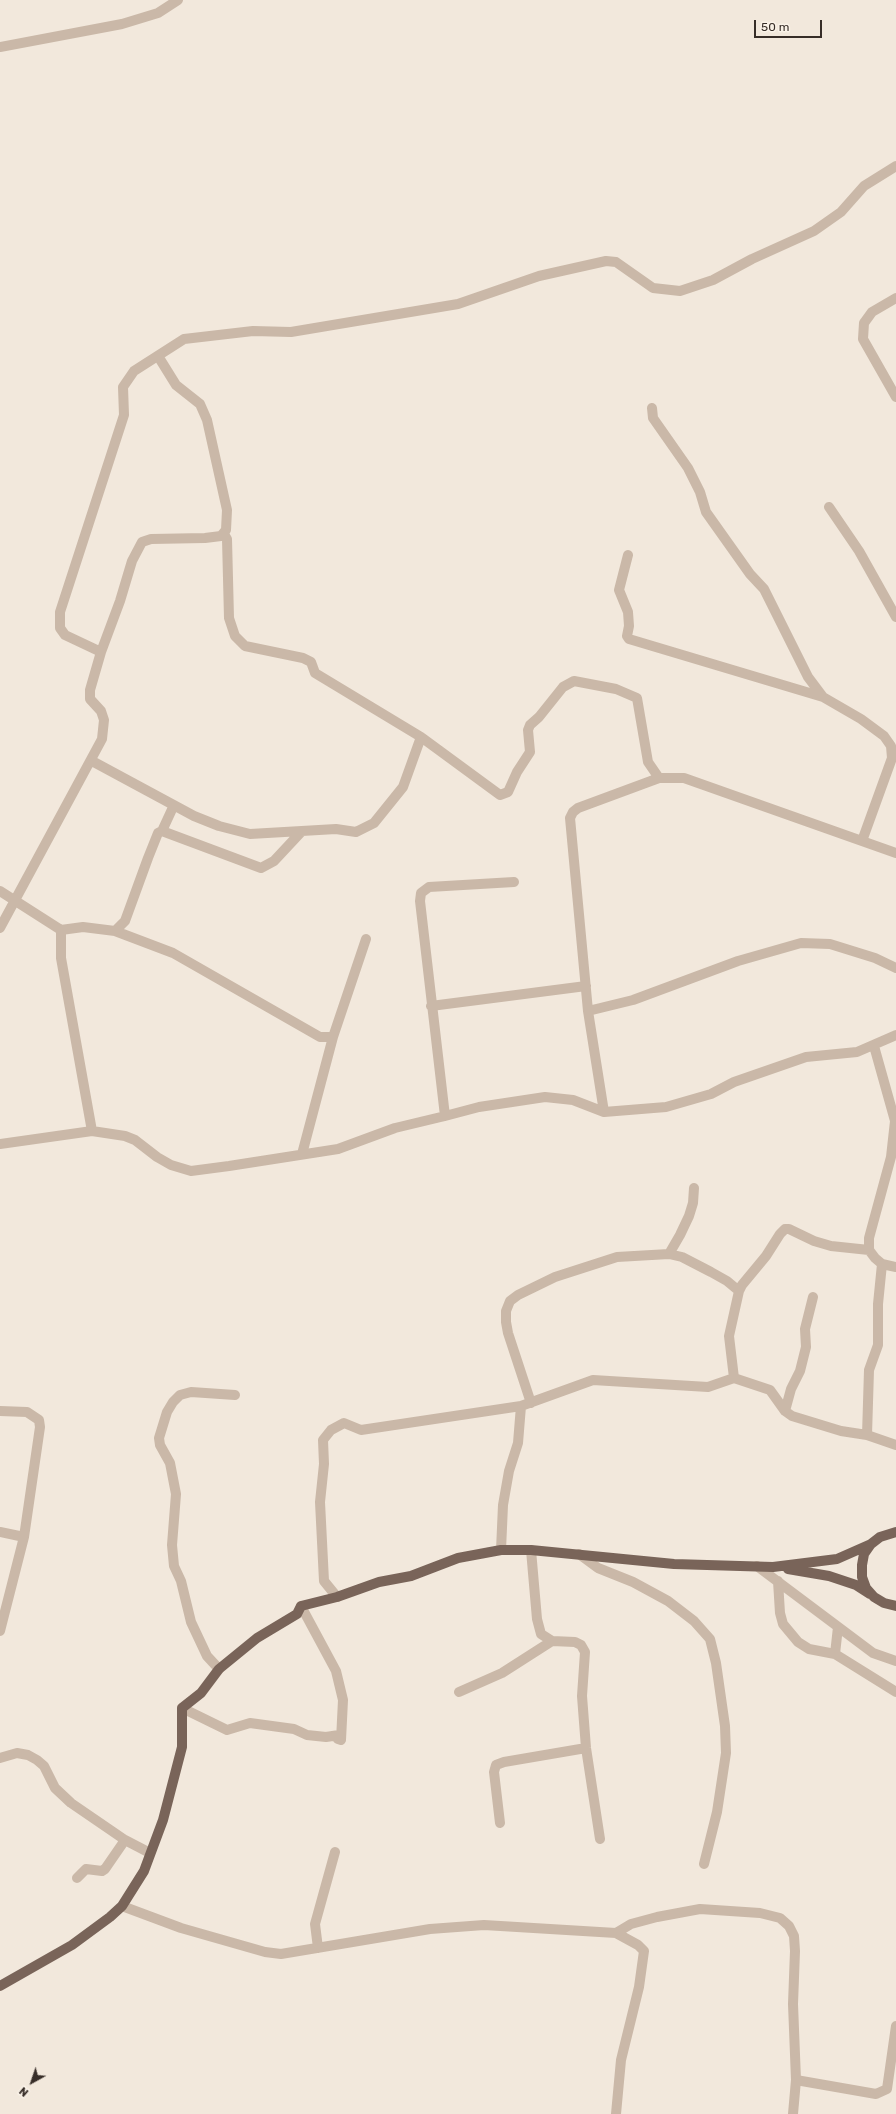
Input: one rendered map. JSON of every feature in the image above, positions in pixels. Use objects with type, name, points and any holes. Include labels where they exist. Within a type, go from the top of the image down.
[{"type":"main road","points":[[773,1567],[837,1559],[871,1544],[880,1537],[896,1532]]},
{"type":"main road","points":[[871,1544],[864,1554],[862,1577],[866,1588],[874,1596]]},
{"type":"main road","points":[[0,1986],[72,1945],[110,1917],[122,1906],[144,1871],[163,1820],[182,1747],[182,1708],[201,1693],[220,1670],[257,1638],[296,1614],[301,1606],[337,1597],[379,1582],[411,1576],[458,1558],[501,1550],[531,1550],[674,1564],[773,1567],[829,1576],[856,1585],[884,1603],[896,1606]]},
{"type":"street","points":[[0,47],[122,24],[158,13],[178,0]]},
{"type":"street","points":[[101,652],[65,635],[60,628],[60,612],[124,414],[123,386],[134,371],[184,338],[253,330],[291,332],[458,304],[539,276],[606,261],[616,262],[653,288],[680,290],[713,280],[752,259],[814,231],[841,212],[864,186],[896,166]]},
{"type":"street","points":[[896,298],[872,312],[864,323],[863,339],[896,397]]},
{"type":"street","points":[[158,356],[176,385],[200,404],[207,420],[227,510],[226,530],[224,534]]},
{"type":"street","points":[[652,408],[653,418],[688,468],[700,492],[706,512],[750,574],[764,588],[808,677],[823,697]]},
{"type":"street","points":[[829,507],[859,551],[896,617]]},
{"type":"street","points":[[0,928],[73,790],[92,761],[102,739],[104,720],[101,712],[90,699],[90,690],[101,652],[120,601],[132,561],[142,542],[151,539],[205,538],[224,534]]},
{"type":"street","points":[[224,534],[227,539],[229,618],[235,636],[245,646],[303,658],[311,662],[315,673],[420,737],[500,795],[504,795],[508,792],[517,772],[530,752],[528,730],[530,725],[539,717],[563,686],[574,681],[616,689],[637,698],[648,762],[659,778]]},
{"type":"street","points":[[628,555],[619,590],[628,612],[628,639],[823,697],[861,719],[884,736],[891,746],[892,758],[862,841]]},
{"type":"street","points":[[92,761],[174,805],[219,826],[250,834],[336,829],[356,832],[374,823],[403,787],[420,737]]},
{"type":"street","points":[[604,1112],[588,1011],[570,818],[573,812],[578,808],[659,778],[684,778],[896,853]]},
{"type":"street","points":[[115,931],[125,921],[158,833],[162,831],[174,805]]},
{"type":"street","points":[[162,831],[262,868],[274,861],[302,831]]},
{"type":"street","points":[[445,1116],[431,1006],[420,901],[421,893],[429,887],[514,882]]},
{"type":"street","points":[[0,891],[61,930],[83,927],[115,931],[173,953],[320,1037],[333,1037]]},
{"type":"street","points":[[61,930],[61,958],[92,1131]]},
{"type":"street","points":[[302,1154],[333,1037],[366,939]]},
{"type":"street","points":[[588,1011],[634,1000],[738,961],[801,943],[830,944],[875,958],[896,968]]},
{"type":"street","points":[[431,1006],[586,986]]},
{"type":"street","points":[[0,1144],[92,1131],[130,1138],[171,1165],[190,1171],[338,1149],[395,1128],[479,1107],[545,1097],[573,1100],[604,1112],[666,1107],[688,1102],[711,1094],[734,1082],[806,1057],[857,1052],[874,1046],[896,1035]]},
{"type":"street","points":[[874,1046],[895,1121],[891,1157],[869,1238],[869,1250],[882,1264],[896,1267]]},
{"type":"street","points":[[669,1254],[689,1216],[693,1203],[694,1188]]},
{"type":"street","points":[[734,1378],[729,1336],[739,1292],[742,1285],[766,1256],[780,1234],[785,1229],[796,1231],[814,1241],[831,1246],[869,1250]]},
{"type":"street","points":[[532,1403],[508,1333],[506,1311],[510,1301],[555,1277],[587,1265],[617,1257],[669,1254],[682,1258],[711,1272],[727,1281],[739,1292]]},
{"type":"street","points":[[867,1435],[868,1370],[878,1345],[878,1304],[882,1264]]},
{"type":"street","points":[[785,1411],[791,1389],[800,1372],[806,1347],[806,1329],[813,1297]]},
{"type":"street","points":[[337,1597],[324,1580],[320,1502],[324,1464],[324,1440],[331,1430],[344,1423],[361,1430],[520,1406],[532,1403],[593,1380],[708,1387],[734,1378],[770,1390],[785,1411],[812,1423],[841,1431],[867,1435],[896,1445]]},
{"type":"street","points":[[220,1670],[207,1656],[191,1622],[181,1581],[174,1566],[172,1545],[176,1494],[170,1463],[160,1445],[159,1438],[167,1412],[173,1402],[180,1395],[191,1392],[235,1395]]},
{"type":"street","points":[[501,1550],[503,1504],[509,1470],[518,1443],[520,1406]]},
{"type":"street","points":[[0,1411],[27,1412],[34,1415],[39,1420],[40,1427],[24,1537],[0,1631]]},
{"type":"street","points":[[0,1532],[24,1537]]},
{"type":"street","points":[[531,1550],[537,1619],[541,1634],[552,1641],[575,1642],[581,1645],[585,1652],[582,1696],[586,1748],[600,1839]]},
{"type":"street","points":[[579,1554],[608,1573],[633,1582],[668,1600],[694,1621],[710,1639],[716,1663],[726,1753],[717,1812],[704,1864]]},
{"type":"street","points":[[757,1566],[873,1653],[896,1660]]},
{"type":"street","points":[[778,1581],[780,1612],[783,1624],[790,1634],[809,1649],[835,1654],[896,1692]]},
{"type":"street","points":[[182,1708],[227,1730],[250,1723],[294,1729],[307,1735],[326,1737],[339,1735],[338,1739],[341,1740],[343,1700],[336,1671],[301,1606]]},
{"type":"street","points":[[835,1654],[838,1627]]},
{"type":"street","points":[[459,1692],[502,1673],[552,1641]]},
{"type":"street","points":[[500,1823],[494,1772],[496,1765],[504,1762],[586,1748]]},
{"type":"street","points":[[0,1758],[17,1753],[28,1755],[37,1760],[44,1766],[55,1788],[71,1803],[125,1840],[150,1853]]},
{"type":"street","points":[[77,1878],[86,1869],[102,1871],[105,1869],[125,1840]]},
{"type":"street","points":[[318,1948],[315,1924],[335,1852]]},
{"type":"street","points":[[122,1906],[181,1928],[265,1952],[281,1954],[430,1929],[484,1924],[616,1933],[638,1945],[644,1951],[639,1987],[621,2060],[616,2112],[626,2114]]},
{"type":"street","points":[[616,1933],[631,1924],[657,1917],[700,1909],[760,1913],[780,1918],[789,1926],[794,1936],[795,1951],[793,2004],[796,2080],[793,2114]]},
{"type":"street","points":[[796,2080],[876,2094],[887,2088],[896,2026]]}]
